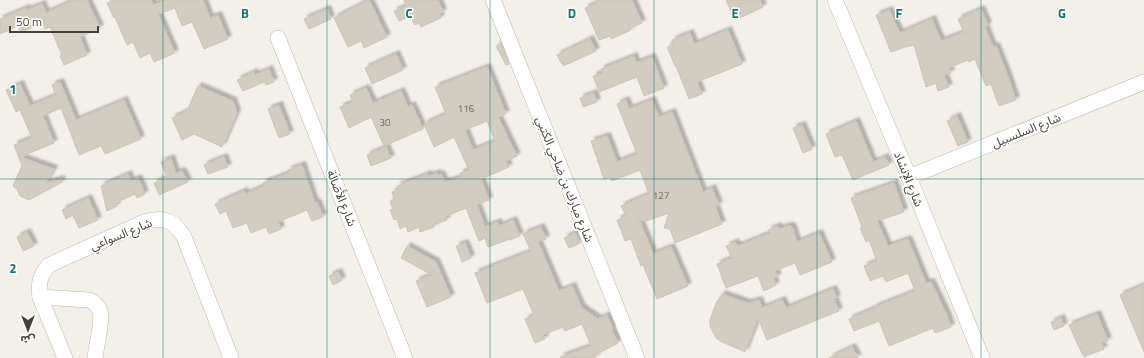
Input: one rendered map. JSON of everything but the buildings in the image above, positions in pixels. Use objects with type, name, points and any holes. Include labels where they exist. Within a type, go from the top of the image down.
[{"type":"street","name":"شارع مبارك بن ضاحي الكتبي","points":[[493,0],[638,358]]},
{"type":"street","name":"شارع الإنشاد","points":[[834,0],[909,177],[982,358]]},
{"type":"street","name":"شارع الأَصَالَة","points":[[278,38],[406,358]]},
{"type":"street","name":"شارع السلسبيل","points":[[909,177],[1142,87]]},
{"type":"street","name":"شارع السواعي","points":[[65,358],[40,297],[39,283],[44,270],[49,265],[153,219],[163,219],[172,222],[179,228],[184,237],[232,358]]},
{"type":"street","points":[[40,297],[89,300],[98,306],[101,315],[95,358]]}]
